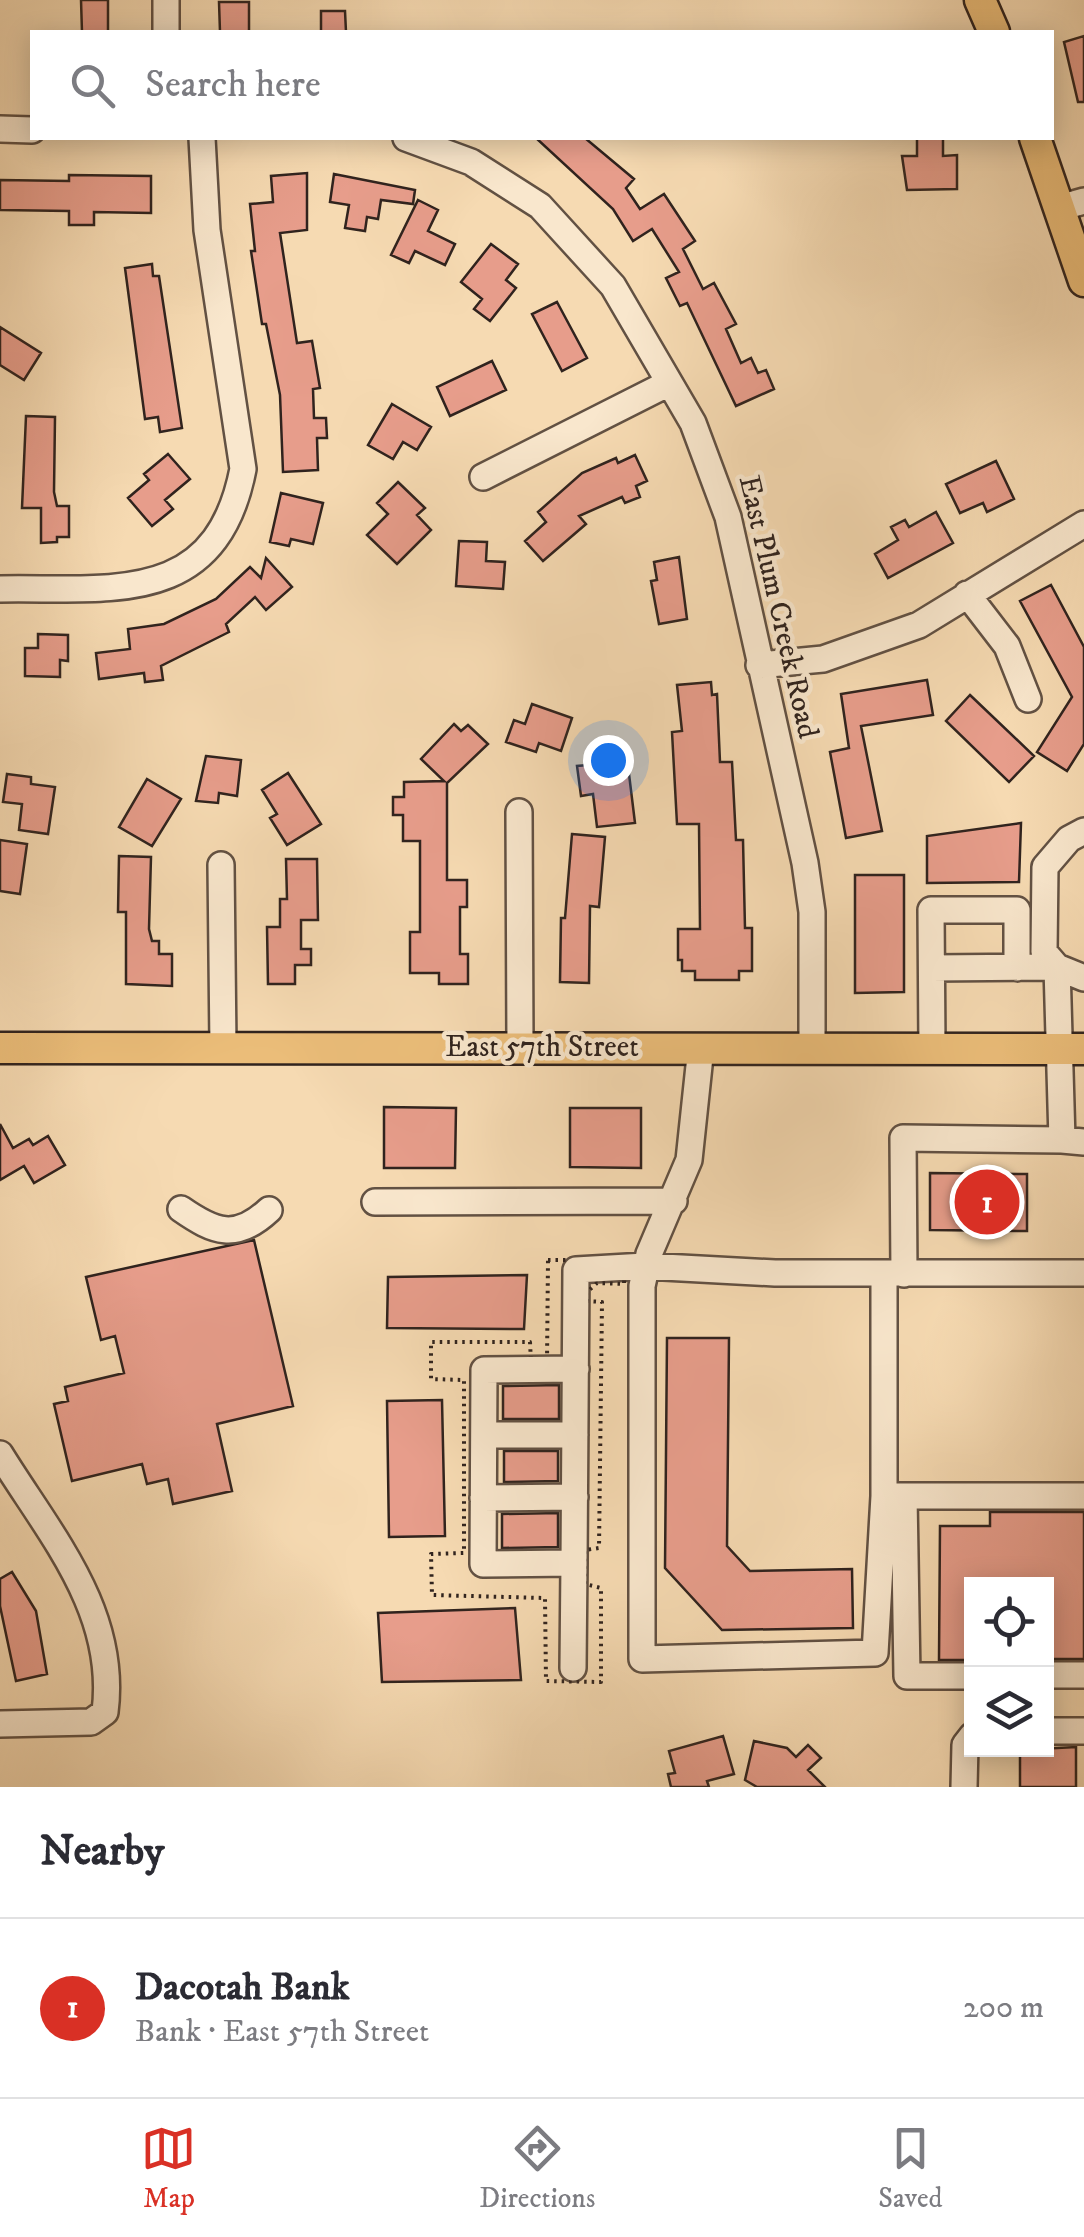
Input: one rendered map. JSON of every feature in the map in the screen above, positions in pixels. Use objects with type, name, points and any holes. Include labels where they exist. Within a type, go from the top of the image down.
[{"type":"main road","points":[[980,0],[993,30]]},
{"type":"main road","points":[[1036,140],[1071,204],[1084,282]]},
{"type":"main road","name":"East 57th Street","points":[[0,1048],[1073,1049]]},
{"type":"street","points":[[166,0],[166,30]]},
{"type":"street","points":[[0,130],[30,130]]},
{"type":"street","points":[[0,589],[152,582],[189,565],[214,540],[236,506],[241,452],[207,230],[202,140]]},
{"type":"street","name":"East Plum Creek Road","points":[[412,140],[457,156],[540,206],[613,286],[692,424],[723,501],[809,884],[812,1047]]},
{"type":"street","points":[[483,477],[669,383]]},
{"type":"street","points":[[759,665],[823,659],[920,626],[1084,524]]},
{"type":"street","points":[[968,594],[1007,646],[1028,699]]},
{"type":"street","points":[[518,812],[520,1047]]},
{"type":"street","points":[[964,1676],[907,1676],[894,1496],[894,1274],[903,1138],[1073,1141],[1073,1049],[1057,967],[1044,952],[1045,867],[1069,839],[1084,831]]},
{"type":"street","points":[[222,864],[223,1047]]},
{"type":"street","points":[[932,1048],[932,910],[1017,910],[1017,968]]},
{"type":"street","points":[[932,968],[1057,967],[1084,978]]},
{"type":"street","points":[[702,1047],[696,1127],[674,1201],[645,1266],[642,1659],[875,1652],[894,1496]]},
{"type":"street","points":[[375,1202],[674,1201]]},
{"type":"street","points":[[180,1209],[210,1229],[232,1230],[254,1224],[269,1210]]},
{"type":"street","points":[[573,1668],[576,1270],[645,1266],[894,1274],[1084,1273]]},
{"type":"street","points":[[574,1563],[482,1564],[484,1370],[576,1370]]},
{"type":"street","points":[[484,1435],[575,1435]]},
{"type":"street","points":[[0,1454],[57,1540],[94,1610],[107,1670],[105,1712],[91,1722],[0,1724]]},
{"type":"street","points":[[894,1496],[1084,1496]]},
{"type":"street","points":[[483,1498],[575,1497]]},
{"type":"street","points":[[1054,1676],[1084,1676]]},
{"type":"street","points":[[1054,1731],[1084,1731]]},
{"type":"street","points":[[964,1787],[965,1757]]},
{"type":"building","points":[[81,0],[108,0],[108,30],[82,30]]},
{"type":"building","points":[[219,2],[249,2],[249,30],[220,30]]},
{"type":"building","points":[[321,11],[345,11],[346,30],[321,30]]},
{"type":"building","points":[[1084,36],[1084,102],[1078,102],[1064,42]]},
{"type":"building","points":[[538,140],[587,140],[634,179],[626,188],[640,209],[664,194],[695,241],[683,249],[703,289],[714,283],[736,324],[726,329],[741,363],[751,358],[758,373],[766,370],[774,389],[736,406],[687,303],[680,306],[666,278],[679,272],[652,229],[633,241],[613,209]]},
{"type":"building","points":[[917,140],[943,140],[943,156],[957,155],[957,189],[907,190],[902,156],[917,156]]},
{"type":"building","points":[[307,173],[307,230],[280,233],[297,343],[312,341],[320,388],[313,389],[314,418],[326,418],[327,438],[317,438],[318,470],[283,472],[280,395],[266,324],[262,324],[251,251],[255,251],[250,204],[273,202],[271,176]]},
{"type":"building","points":[[334,174],[415,190],[413,204],[381,200],[378,219],[367,217],[365,231],[345,228],[349,205],[330,202]]},
{"type":"building","points":[[69,175],[151,176],[151,213],[94,212],[94,225],[69,225],[69,211],[0,210],[0,180],[69,181]]},
{"type":"building","points":[[418,200],[438,210],[428,231],[455,244],[445,265],[415,251],[409,263],[391,255]]},
{"type":"building","points":[[491,244],[518,264],[506,280],[516,288],[490,321],[474,309],[482,299],[461,282]]},
{"type":"building","points":[[152,264],[153,276],[159,276],[182,428],[160,432],[158,417],[145,419],[125,268]]},
{"type":"building","points":[[557,302],[587,358],[562,371],[532,314]]},
{"type":"building","points":[[0,327],[41,353],[24,380],[0,365]]},
{"type":"building","points":[[492,361],[506,390],[450,416],[437,387]]},
{"type":"building","points":[[392,404],[431,427],[417,450],[403,442],[393,459],[368,445]]},
{"type":"building","points":[[26,416],[55,417],[54,492],[57,506],[69,506],[69,537],[57,537],[57,542],[41,543],[41,508],[22,508]]},
{"type":"building","points":[[168,454],[190,479],[165,500],[173,509],[152,526],[128,498],[149,480],[144,474]]},
{"type":"building","points":[[635,455],[647,481],[636,486],[640,497],[625,503],[622,497],[579,516],[586,524],[543,561],[525,541],[546,522],[538,512],[582,473],[616,458],[618,463]]},
{"type":"building","points":[[996,461],[1014,499],[987,512],[983,503],[960,513],[946,484]]},
{"type":"building","points":[[398,482],[425,508],[417,515],[431,530],[397,564],[367,535],[388,514],[377,503]]},
{"type":"building","points":[[281,493],[323,503],[313,544],[291,539],[289,546],[270,542]]},
{"type":"building","points":[[936,512],[953,543],[888,578],[875,554],[898,540],[891,527],[905,520],[909,527]]},
{"type":"building","points":[[459,541],[487,542],[486,561],[505,562],[503,589],[456,586]]},
{"type":"building","points":[[679,557],[687,619],[659,624],[651,581],[657,580],[654,562]]},
{"type":"building","points":[[266,558],[292,587],[266,610],[255,597],[226,624],[229,632],[161,666],[163,680],[145,682],[144,673],[99,679],[96,653],[130,649],[128,629],[164,624],[216,599],[250,567],[261,578]]},
{"type":"building","points":[[1051,585],[1084,647],[1084,744],[1067,771],[1037,752],[1072,697],[1020,601]]},
{"type":"building","points":[[38,634],[68,635],[68,661],[60,660],[60,677],[25,676],[25,648],[38,648]]},
{"type":"building","points":[[927,680],[933,715],[861,726],[882,831],[846,838],[830,752],[849,748],[841,694]]},
{"type":"building","points":[[711,682],[712,695],[717,694],[720,762],[732,762],[736,840],[743,840],[745,928],[752,928],[752,971],[739,971],[739,980],[695,980],[695,971],[682,971],[682,960],[678,960],[678,929],[700,929],[699,824],[677,824],[672,732],[682,731],[677,685]]},
{"type":"building","points":[[970,695],[1034,756],[1009,782],[946,721]]},
{"type":"building","points":[[532,704],[572,718],[561,751],[539,743],[536,752],[506,742],[514,720],[525,724]]},
{"type":"building","points":[[454,724],[461,731],[468,725],[488,744],[447,783],[447,880],[467,880],[467,907],[460,907],[460,954],[468,954],[468,984],[439,984],[439,973],[410,973],[410,932],[420,932],[420,841],[403,841],[403,815],[393,815],[393,797],[404,797],[404,782],[444,781],[421,759]]},
{"type":"building","points":[[206,756],[241,760],[237,796],[219,793],[218,803],[196,801]]},
{"type":"building","points":[[600,764],[602,777],[629,774],[635,823],[597,827],[593,794],[581,796],[577,766]]},
{"type":"building","points":[[288,773],[321,824],[287,845],[270,818],[277,814],[262,790]]},
{"type":"building","points":[[7,774],[31,777],[31,784],[55,787],[48,834],[19,830],[22,804],[3,802]]},
{"type":"building","points":[[147,779],[181,799],[152,846],[119,827]]},
{"type":"building","points":[[1021,823],[1019,882],[927,883],[927,836]]},
{"type":"building","points":[[572,834],[605,837],[599,907],[590,906],[589,983],[560,982],[561,918],[565,918]]},
{"type":"building","points":[[0,840],[27,844],[20,894],[0,891]]},
{"type":"building","points":[[119,856],[151,857],[149,929],[152,941],[159,941],[159,954],[172,954],[172,986],[126,984],[126,912],[118,912]]},
{"type":"building","points":[[286,859],[317,859],[318,920],[301,920],[301,949],[311,949],[311,965],[295,965],[295,984],[268,984],[267,927],[280,927],[280,899],[287,899]]},
{"type":"building","points":[[855,875],[904,875],[904,992],[855,993]]},
{"type":"building","points":[[384,1107],[456,1108],[455,1168],[384,1168]]},
{"type":"building","points":[[570,1108],[641,1108],[641,1168],[570,1167]]},
{"type":"building","points":[[0,1124],[13,1148],[29,1139],[33,1145],[48,1136],[65,1165],[34,1183],[24,1166],[0,1180]]},
{"type":"building","points":[[930,1173],[1027,1174],[1027,1231],[930,1230]]},
{"type":"building","points":[[254,1240],[293,1406],[217,1424],[232,1491],[173,1504],[168,1479],[147,1484],[142,1464],[72,1481],[54,1404],[68,1401],[65,1387],[124,1373],[115,1336],[101,1340],[86,1277]]},
{"type":"building","points":[[527,1275],[524,1329],[387,1328],[388,1277]]},
{"type":"building","points":[[667,1338],[729,1338],[727,1546],[750,1571],[852,1569],[853,1628],[722,1630],[665,1568]]},
{"type":"building","points":[[559,1385],[559,1419],[503,1419],[503,1386]]},
{"type":"building","points":[[442,1400],[445,1536],[389,1537],[387,1401]]},
{"type":"building","points":[[504,1451],[558,1451],[558,1481],[504,1482]]},
{"type":"building","points":[[990,1512],[1084,1512],[1084,1659],[1054,1659],[1054,1577],[964,1577],[964,1660],[939,1660],[940,1526],[990,1526]]},
{"type":"building","points":[[558,1513],[558,1547],[502,1548],[502,1514]]},
{"type":"building","points":[[12,1572],[36,1611],[47,1674],[16,1681],[0,1606],[0,1579]]},
{"type":"building","points":[[515,1608],[521,1680],[382,1682],[378,1613]]},
{"type":"building","points":[[723,1736],[734,1774],[707,1781],[709,1787],[671,1787],[668,1774],[675,1773],[669,1751]]},
{"type":"building","points":[[754,1741],[787,1748],[796,1757],[808,1745],[821,1758],[808,1770],[825,1787],[757,1787],[745,1780]]},
{"type":"building","points":[[1076,1747],[1076,1787],[1020,1787],[1020,1757],[1054,1757],[1054,1748]]},
{"type":"place","name":"Dacotah Bank","points":[[987,1202]]}]
